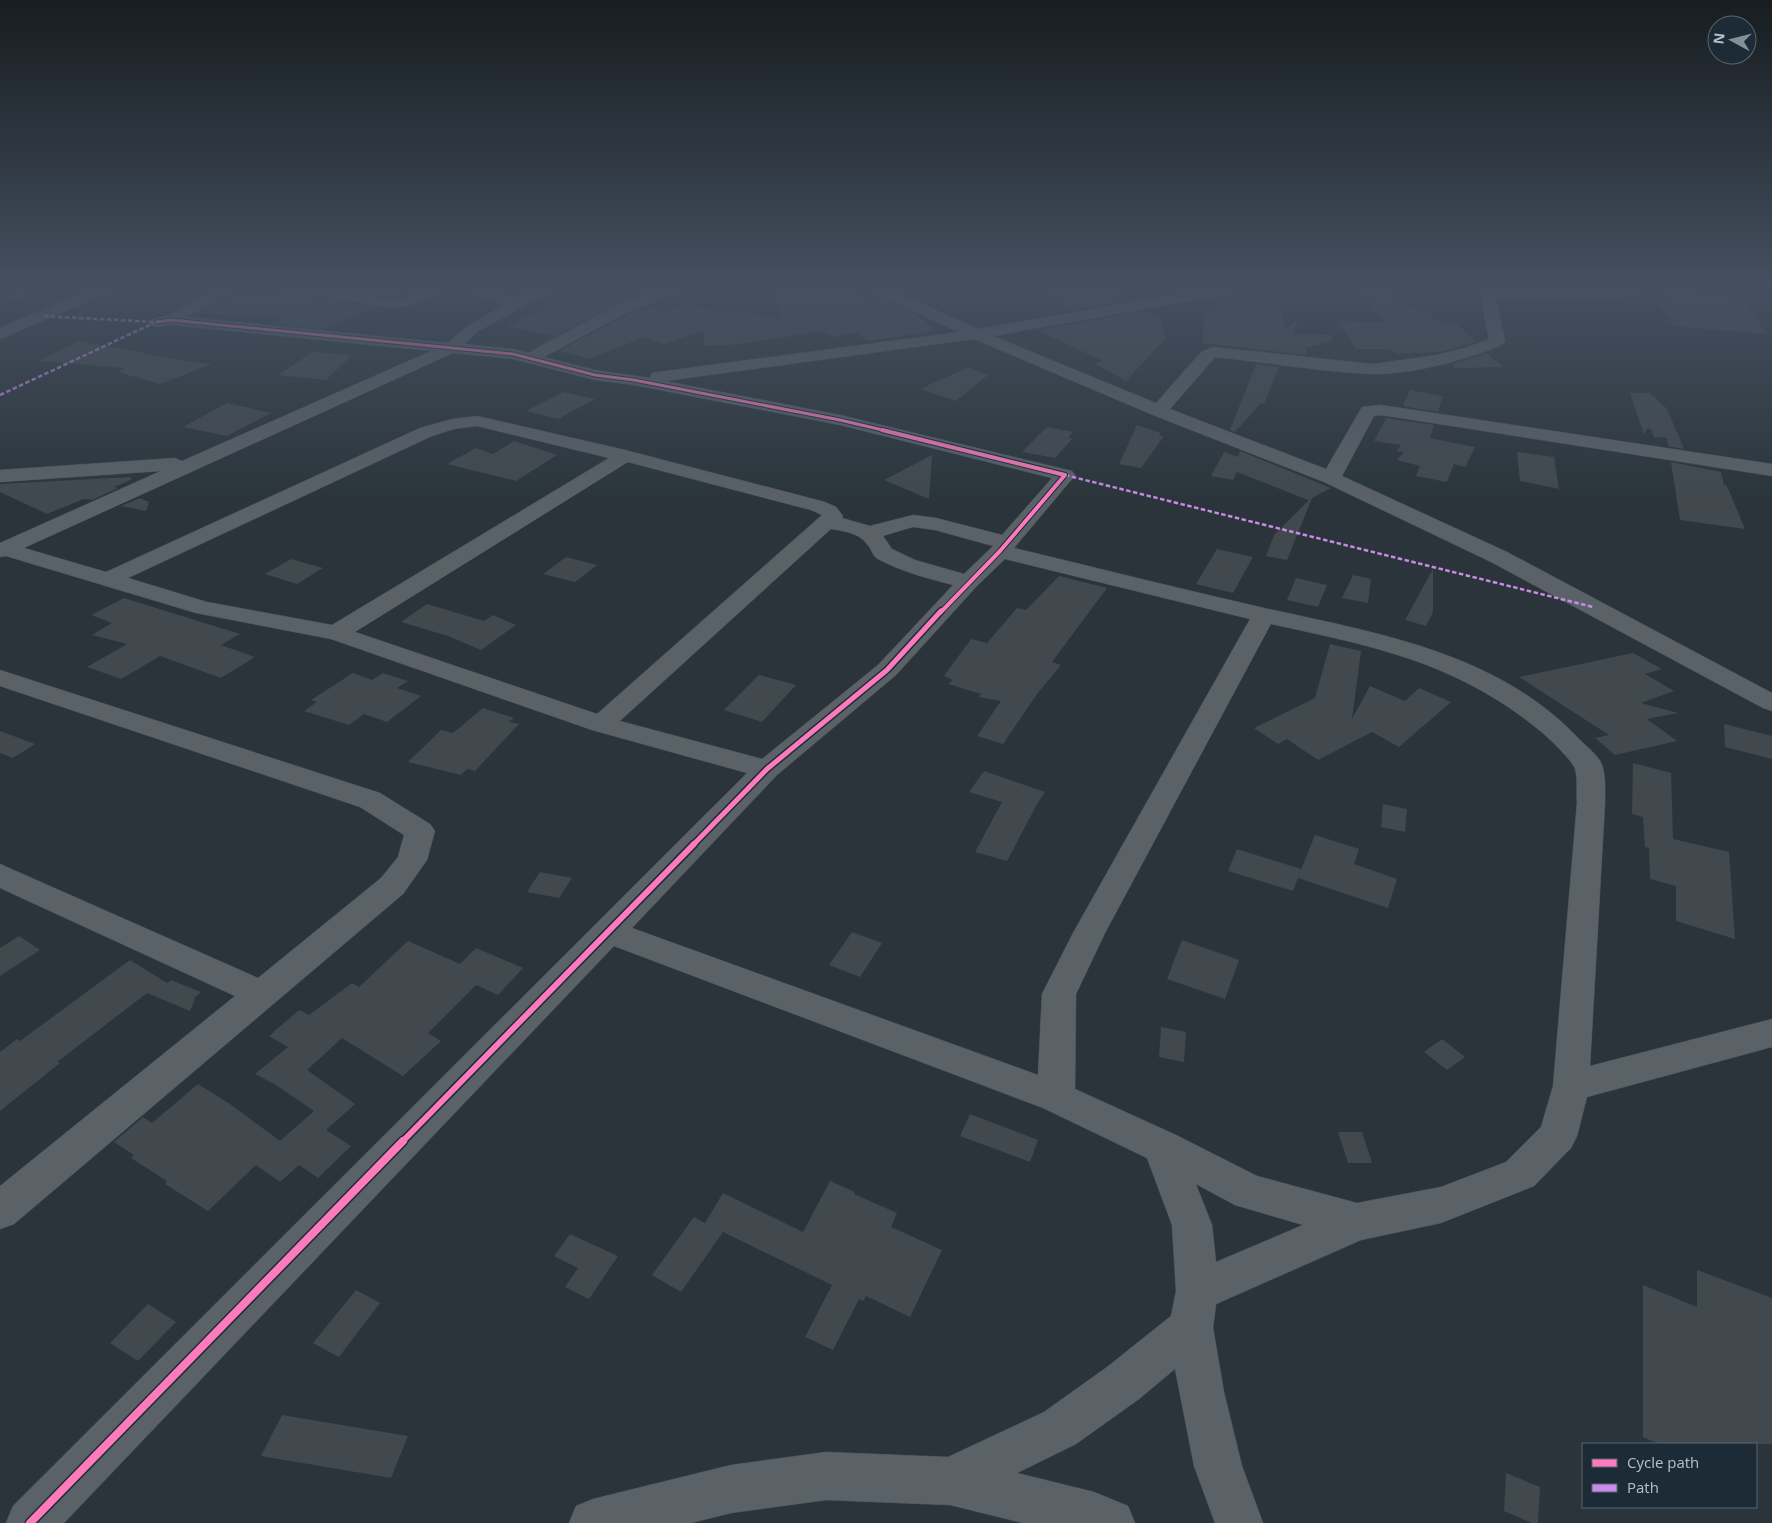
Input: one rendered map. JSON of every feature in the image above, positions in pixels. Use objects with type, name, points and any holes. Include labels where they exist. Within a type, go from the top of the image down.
[{"type":"street","points":[[2,550],[424,360]]},
{"type":"street","points":[[30,1523],[610,932],[767,769],[887,670],[1003,547],[1064,475],[840,420],[634,380],[595,375],[543,360]]},
{"type":"street","points":[[634,380],[782,360]]},
{"type":"street","points":[[1038,360],[1159,411],[1331,478],[1499,557],[1772,703]]},
{"type":"street","points":[[1159,411],[1203,360]]},
{"type":"street","points":[[1289,360],[1373,369],[1384,369],[1436,360]]},
{"type":"street","points":[[1331,478],[1368,411],[1373,410],[1493,426],[1772,470]]},
{"type":"street","points":[[107,580],[417,436],[452,424],[477,420],[625,456],[818,506],[829,511],[833,516],[827,522],[601,724]]},
{"type":"street","points":[[336,633],[625,456]]},
{"type":"street","points":[[0,476],[192,463]]},
{"type":"street","points":[[870,533],[893,524],[913,521],[936,524],[1003,547],[1264,615],[1367,637],[1430,656],[1486,681],[1527,707],[1558,732],[1589,766],[1591,803],[1571,1086],[1558,1136],[1520,1174],[1441,1205],[1357,1222],[1194,1309],[1122,1383],[1060,1428],[950,1481]]},
{"type":"street","points":[[827,522],[870,533],[879,542],[883,553],[907,565],[968,582]]},
{"type":"street","points":[[2,550],[204,608],[336,633],[601,724],[767,769]]},
{"type":"street","points":[[1056,1097],[1056,1040],[1059,994],[1089,933],[1264,615]]},
{"type":"street","points":[[0,678],[370,800],[420,831],[412,860],[392,886],[0,1211]]},
{"type":"street","points":[[0,875],[262,994]]},
{"type":"street","points":[[610,932],[1056,1097],[1162,1147],[1249,1192],[1357,1222]]},
{"type":"street","points":[[1571,1086],[1772,1034]]},
{"type":"street","points":[[1162,1147],[1192,1225],[1194,1309],[1201,1392],[1218,1466],[1239,1523]]},
{"type":"street","points":[[593,1523],[731,1489],[826,1476],[950,1481],[1094,1516],[1111,1523]]},
{"type":"building","points":[[181,360],[212,364],[160,384],[118,372],[125,368],[39,361]]},
{"type":"building","points":[[300,360],[347,360],[326,380],[278,375]]},
{"type":"building","points":[[1101,360],[1145,360],[1126,381],[1095,364],[1103,361]]},
{"type":"building","points":[[1464,360],[1495,360],[1503,367],[1456,368],[1452,364]]},
{"type":"building","points":[[1256,364],[1279,367],[1264,404],[1261,403],[1235,432],[1230,430]]},
{"type":"building","points":[[969,367],[988,375],[956,401],[920,389]]},
{"type":"building","points":[[1410,390],[1443,396],[1438,412],[1403,406]]},
{"type":"building","points":[[563,392],[595,399],[558,419],[526,411]]},
{"type":"building","points":[[1630,393],[1650,393],[1667,409],[1684,449],[1668,446],[1667,438],[1654,437],[1651,429],[1647,428],[1644,435]]},
{"type":"building","points":[[227,403],[271,413],[227,436],[183,427]]},
{"type":"building","points":[[1386,418],[1434,425],[1430,438],[1475,447],[1465,467],[1454,464],[1447,482],[1416,476],[1420,466],[1397,460],[1404,452],[1397,451],[1401,445],[1374,441]]},
{"type":"building","points":[[1137,425],[1161,433],[1159,436],[1164,436],[1141,468],[1119,464]]},
{"type":"building","points":[[1047,427],[1073,432],[1068,438],[1073,438],[1055,458],[1022,452]]},
{"type":"building","points":[[514,441],[557,455],[516,481],[447,464],[476,448],[493,454]]},
{"type":"building","points":[[1240,451],[1331,488],[1312,498],[1287,560],[1266,556],[1274,535],[1311,498],[1308,500],[1237,472],[1233,480],[1211,476],[1224,452],[1238,457]]},
{"type":"building","points":[[1517,452],[1554,457],[1559,489],[1520,481]]},
{"type":"building","points":[[932,455],[929,499],[884,480]]},
{"type":"building","points":[[1671,462],[1721,472],[1724,485],[1727,486],[1745,529],[1680,520]]},
{"type":"building","points":[[131,477],[131,480],[114,487],[118,488],[92,500],[84,499],[47,514],[0,492],[0,484]]},
{"type":"building","points":[[140,498],[149,502],[146,511],[121,506]]},
{"type":"building","points":[[1217,549],[1253,557],[1233,593],[1196,584]]},
{"type":"building","points":[[566,557],[597,565],[575,582],[543,574]]},
{"type":"building","points":[[291,559],[323,568],[297,584],[265,574]]},
{"type":"building","points":[[1433,569],[1433,612],[1426,626],[1405,620]]},
{"type":"building","points":[[1353,575],[1371,579],[1368,603],[1342,598]]},
{"type":"building","points":[[1059,576],[1107,588],[1052,662],[1061,665],[1037,694],[1003,744],[977,736],[1001,701],[978,697],[981,694],[948,684],[953,680],[944,676],[971,639],[987,643],[1017,608],[1026,610]]},
{"type":"building","points":[[1296,578],[1327,585],[1318,607],[1287,600]]},
{"type":"building","points":[[124,598],[240,634],[221,645],[255,657],[221,678],[160,656],[121,679],[87,667],[127,644],[92,635],[112,623],[91,615]]},
{"type":"building","points":[[427,604],[484,621],[493,615],[516,625],[481,650],[448,636],[401,622]]},
{"type":"building","points":[[1330,644],[1361,651],[1352,719],[1370,686],[1405,701],[1419,688],[1451,702],[1399,747],[1372,732],[1318,760],[1287,739],[1278,744],[1254,728],[1315,698]]},
{"type":"building","points":[[1633,653],[1662,669],[1645,674],[1674,691],[1641,703],[1678,713],[1647,719],[1677,741],[1615,755],[1595,738],[1609,735],[1519,677]]},
{"type":"building","points":[[353,673],[372,680],[383,673],[408,681],[397,688],[421,696],[387,722],[364,714],[349,725],[304,711],[317,702],[311,700]]},
{"type":"building","points":[[759,675],[796,685],[762,722],[724,710]]},
{"type":"building","points":[[483,708],[514,718],[509,722],[519,724],[475,771],[467,769],[461,775],[408,762],[441,730],[453,733]]},
{"type":"building","points":[[1724,724],[1772,736],[1772,759],[1725,747]]},
{"type":"building","points":[[0,731],[35,744],[13,758],[0,753]]},
{"type":"building","points":[[1633,763],[1671,773],[1673,839],[1729,852],[1735,939],[1676,921],[1676,886],[1650,879],[1649,848],[1645,847],[1643,817],[1632,814]]},
{"type":"building","points":[[984,771],[1045,792],[1007,861],[975,852],[1002,802],[969,792]]},
{"type":"building","points":[[1383,804],[1407,809],[1405,832],[1381,827]]},
{"type":"building","points":[[1315,835],[1359,849],[1354,864],[1397,879],[1388,908],[1298,878],[1293,891],[1228,871],[1237,849],[1301,869],[1298,877]]},
{"type":"building","points":[[540,872],[572,878],[559,898],[527,892]]},
{"type":"building","points":[[852,932],[882,943],[860,977],[829,965]]},
{"type":"building","points":[[19,936],[40,950],[0,976],[0,948]]},
{"type":"building","points":[[1182,940],[1239,960],[1225,999],[1167,979]]},
{"type":"building","points":[[408,941],[460,964],[476,948],[523,968],[498,995],[476,985],[428,1033],[441,1041],[403,1076],[342,1038],[307,1070],[355,1104],[326,1130],[351,1146],[318,1178],[299,1165],[280,1182],[256,1165],[208,1211],[165,1184],[167,1181],[131,1158],[134,1155],[114,1142],[143,1117],[152,1123],[198,1084],[230,1104],[280,1141],[314,1111],[276,1085],[255,1074],[288,1047],[269,1036],[299,1010],[309,1015],[352,983],[359,987]]},
{"type":"building","points":[[130,960],[167,983],[171,980],[201,992],[194,998],[190,1011],[147,993],[57,1062],[60,1063],[0,1111],[0,1052],[17,1039],[20,1041]]},
{"type":"building","points":[[1161,1027],[1186,1032],[1184,1062],[1159,1057]]},
{"type":"building","points":[[1442,1039],[1465,1057],[1447,1070],[1424,1052]]},
{"type":"building","points":[[970,1114],[1038,1140],[1030,1162],[960,1136]]},
{"type":"building","points":[[1338,1132],[1362,1132],[1372,1163],[1348,1163]]},
{"type":"building","points":[[830,1181],[897,1213],[891,1227],[942,1250],[910,1317],[866,1296],[863,1301],[859,1299],[833,1350],[805,1337],[832,1285],[723,1232],[681,1292],[652,1275],[694,1217],[705,1223],[723,1193],[803,1232]]},
{"type":"building","points":[[570,1234],[618,1256],[589,1299],[565,1287],[578,1268],[554,1256]]},
{"type":"building","points":[[1697,1270],[1772,1298],[1772,1444],[1657,1443],[1643,1437],[1643,1285],[1697,1307]]},
{"type":"building","points":[[356,1290],[380,1303],[339,1357],[313,1343]]},
{"type":"building","points":[[148,1304],[176,1322],[138,1361],[110,1343]]},
{"type":"building","points":[[282,1415],[408,1436],[391,1478],[261,1456]]},
{"type":"building","points":[[1506,1473],[1540,1487],[1538,1523],[1532,1523],[1504,1511]]},
{"type":"marked path","points":[[0,395],[75,360]]},
{"type":"marked path","points":[[1065,475],[1593,607]]},
{"type":"cycle path","points":[[30,1523],[767,769],[887,670],[968,582],[1000,551],[1065,475],[840,420],[634,380],[595,375],[537,360]]}]
